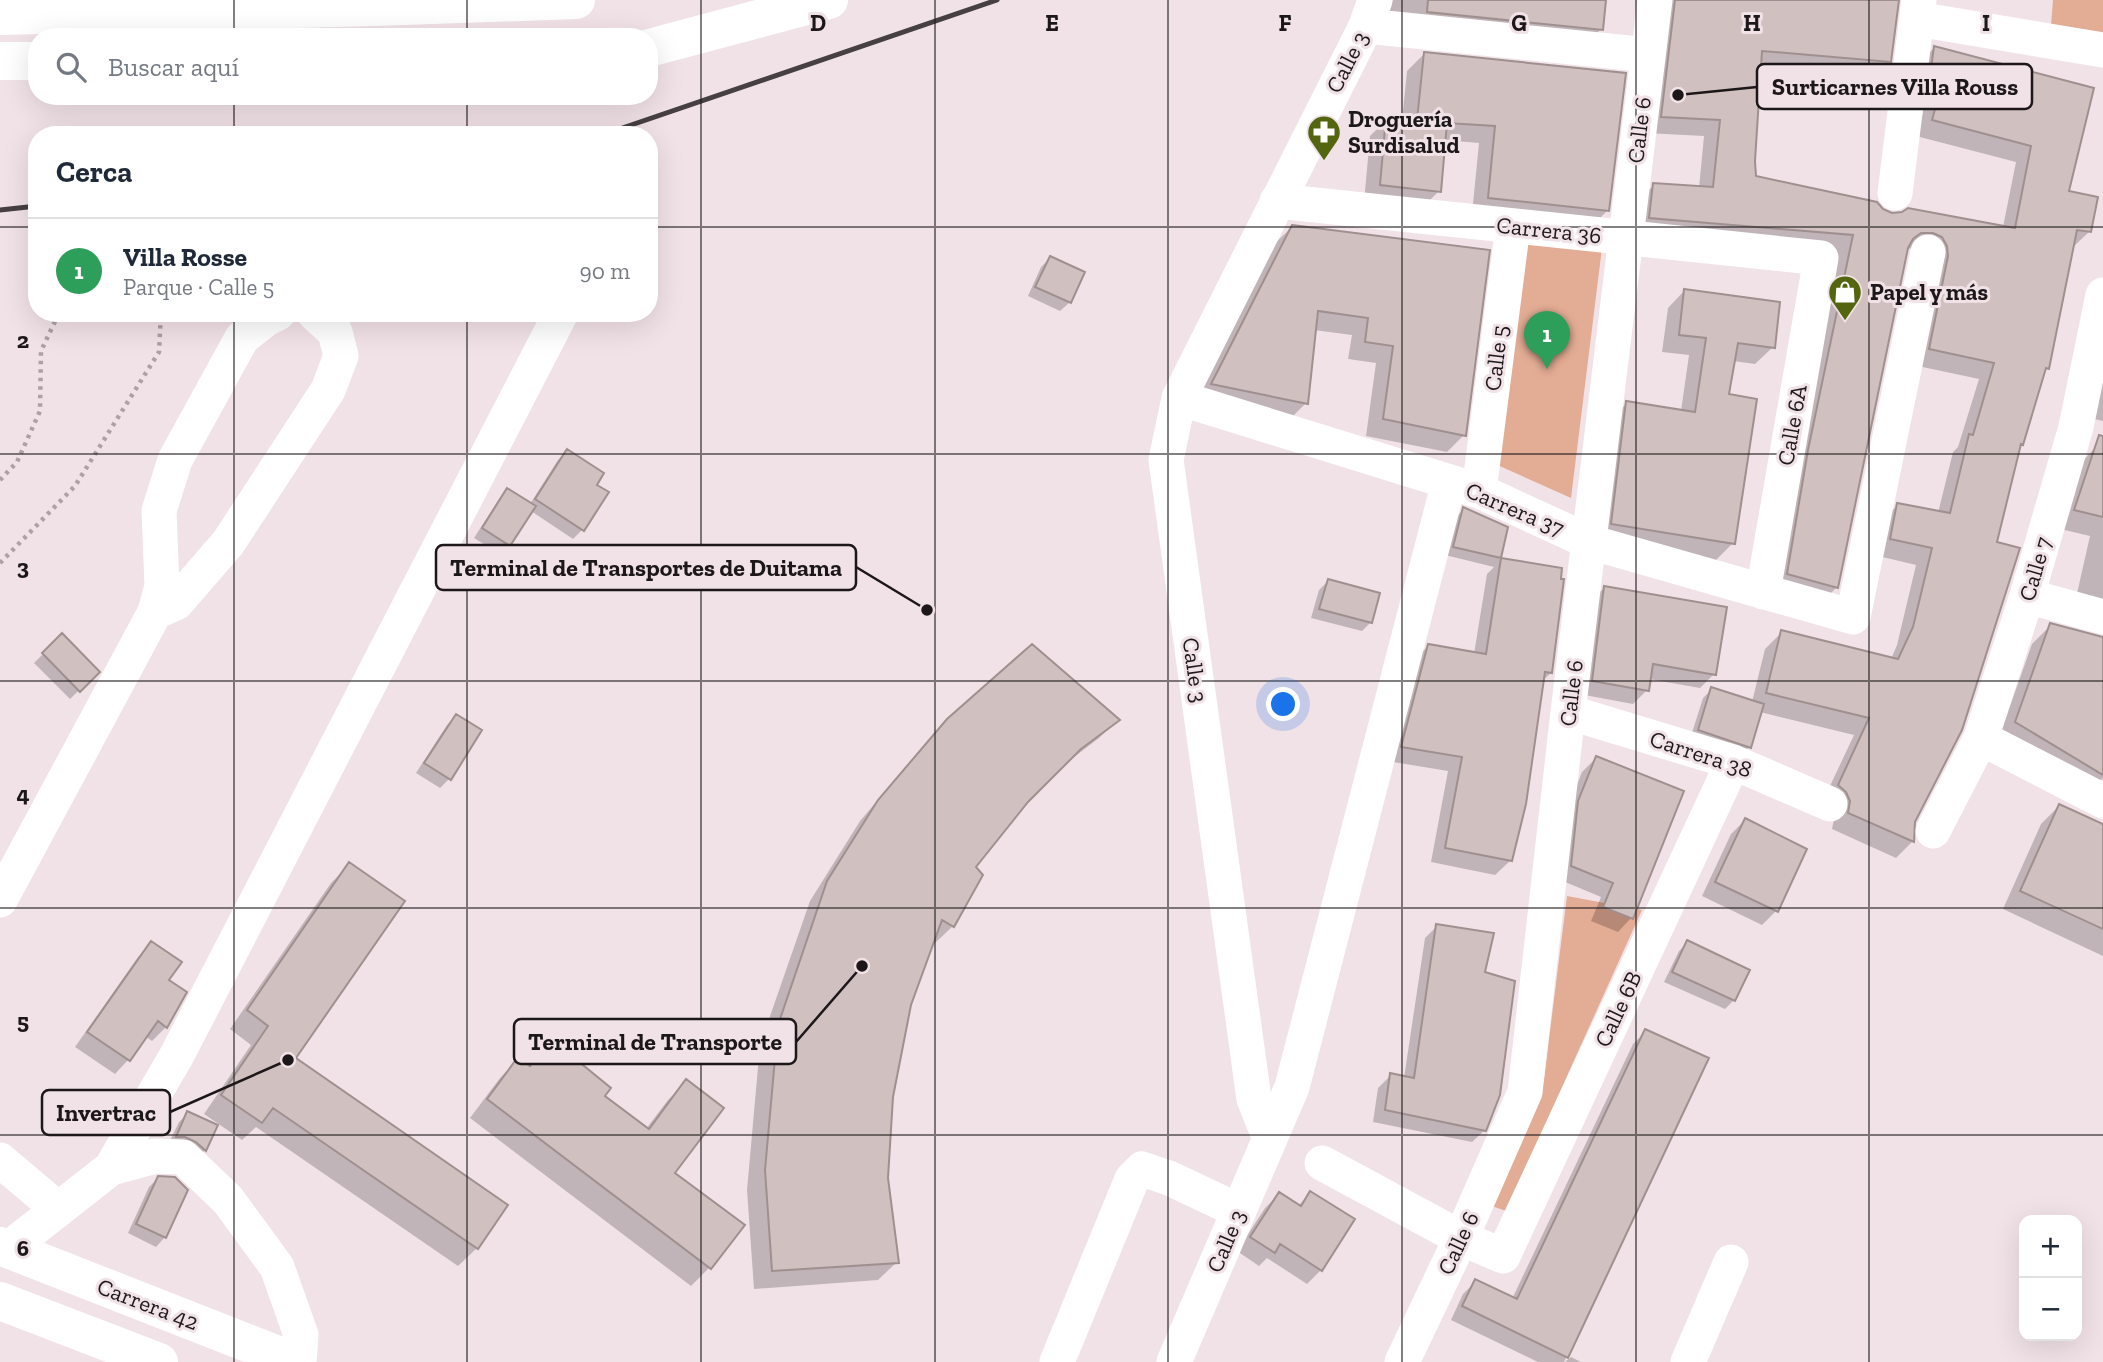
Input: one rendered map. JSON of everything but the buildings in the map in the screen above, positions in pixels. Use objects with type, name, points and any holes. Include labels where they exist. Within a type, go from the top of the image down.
[{"type":"highway","points":[[0,16],[576,0]]},
{"type":"highway","points":[[658,46],[829,0]]},
{"type":"highway","points":[[0,61],[28,61]]},
{"type":"highway","name":"Carrera 42","points":[[4,1248],[298,1362]]},
{"type":"highway","points":[[0,1301],[159,1362]]},
{"type":"street","name":"Calle 6","points":[[1402,1362],[1461,1238],[1525,1092],[1568,712],[1655,0]]},
{"type":"street","points":[[1895,193],[1918,10],[2103,50]]},
{"type":"street","points":[[1371,13],[1648,55]]},
{"type":"street","name":"Calle 3","points":[[1174,1362],[1270,1139],[1254,1099],[1166,460],[1179,398],[1371,13]]},
{"type":"street","name":"Carrera 36","points":[[1277,201],[1821,258]]},
{"type":"street","name":"Calle 5","points":[[1270,1139],[1292,1087],[1464,486],[1514,226]]},
{"type":"street","name":"Carrera 37","points":[[1179,398],[1464,486],[1590,542],[1853,617],[1928,252]]},
{"type":"street","name":"Calle 6A","points":[[1763,592],[1821,258]]},
{"type":"street","name":"Calle 7","points":[[1933,831],[1981,738],[2027,596],[2090,430],[2103,295]]},
{"type":"street","points":[[0,900],[155,612],[162,586],[159,511],[175,460],[242,338],[261,322]]},
{"type":"street","points":[[155,612],[176,603],[228,543],[328,390],[341,356],[335,332],[324,322]]},
{"type":"street","points":[[4,1248],[111,1168],[177,1055],[556,322]]},
{"type":"street","points":[[2027,596],[2103,617]]},
{"type":"street","name":"Carrera 38","points":[[1568,712],[1733,762],[1830,804]]},
{"type":"street","points":[[1981,738],[2103,800]]},
{"type":"street","name":"Calle 6B","points":[[1461,1238],[1503,1256],[1733,762]]},
{"type":"street","points":[[111,1168],[155,1156],[183,1157],[228,1200],[277,1267],[300,1335],[298,1362]]},
{"type":"street","points":[[0,1160],[58,1209]]},
{"type":"street","points":[[1322,1163],[1461,1238]]},
{"type":"street","points":[[1057,1362],[1132,1179],[1142,1169],[1169,1178],[1239,1211]]},
{"type":"street","points":[[1688,1362],[1731,1262]]},
{"type":"path","points":[[0,480],[17,462],[40,411],[41,351],[55,322]]},
{"type":"path","points":[[0,563],[75,486],[159,352],[161,322]]},
{"type":"shaded area","points":[[2053,0],[2103,0],[2103,33],[2051,25]]},
{"type":"shaded area","points":[[1522,237],[1602,248],[1571,498],[1495,464]]},
{"type":"shaded area","points":[[1567,896],[1642,910],[1506,1211],[1489,1205],[1544,1079]]},
{"type":"railway","points":[[628,126],[997,0]]},
{"type":"railway","points":[[0,210],[28,207]]},
{"type":"place","name":"Surticarnes Villa Rouss","points":[[1678,95]]},
{"type":"place","name":"Droguería Surdisalud","points":[[1324,162]]},
{"type":"place","name":"Papel y más","points":[[1845,322]]},
{"type":"place","name":"Villa Rosse","points":[[1547,369]]},
{"type":"place","name":"Terminal de Transportes de Duitama","points":[[927,610]]},
{"type":"place","name":"Terminal de Transporte","points":[[862,966]]},
{"type":"place","name":"Invertrac","points":[[288,1060]]}]
